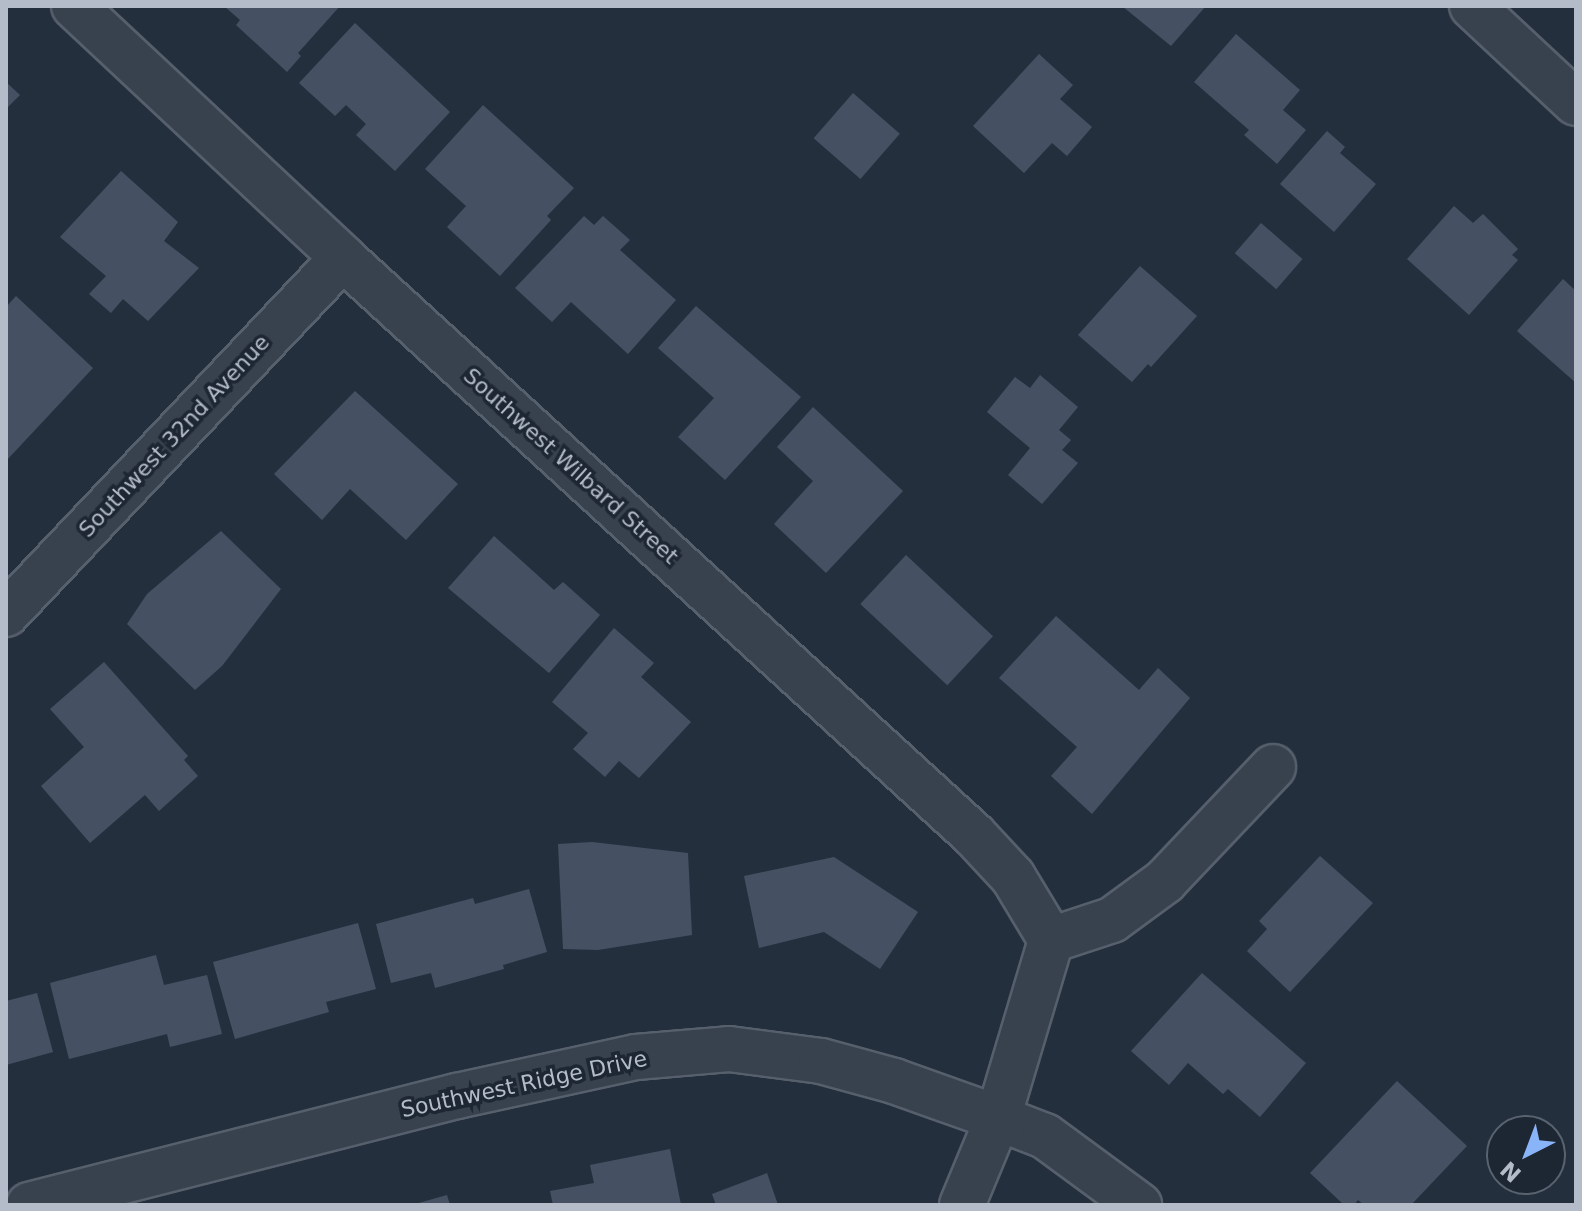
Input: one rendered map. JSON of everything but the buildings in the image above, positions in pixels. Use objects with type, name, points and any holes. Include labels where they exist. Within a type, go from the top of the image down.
[{"type":"street","name":"Southwest Wilbard Street","points":[[74,6],[343,258],[974,835],[1013,877],[1051,940]]},
{"type":"street","points":[[1472,6],[1576,103]]},
{"type":"street","name":"Southwest 32nd Avenue","points":[[6,614],[343,258]]},
{"type":"street","points":[[962,1205],[998,1118],[1051,940],[1112,920],[1165,881],[1273,767]]},
{"type":"street","name":"Southwest Ridge Drive","points":[[29,1205],[457,1096],[636,1057],[729,1049],[821,1061],[894,1081],[998,1118],[1045,1136],[1139,1205]]}]
